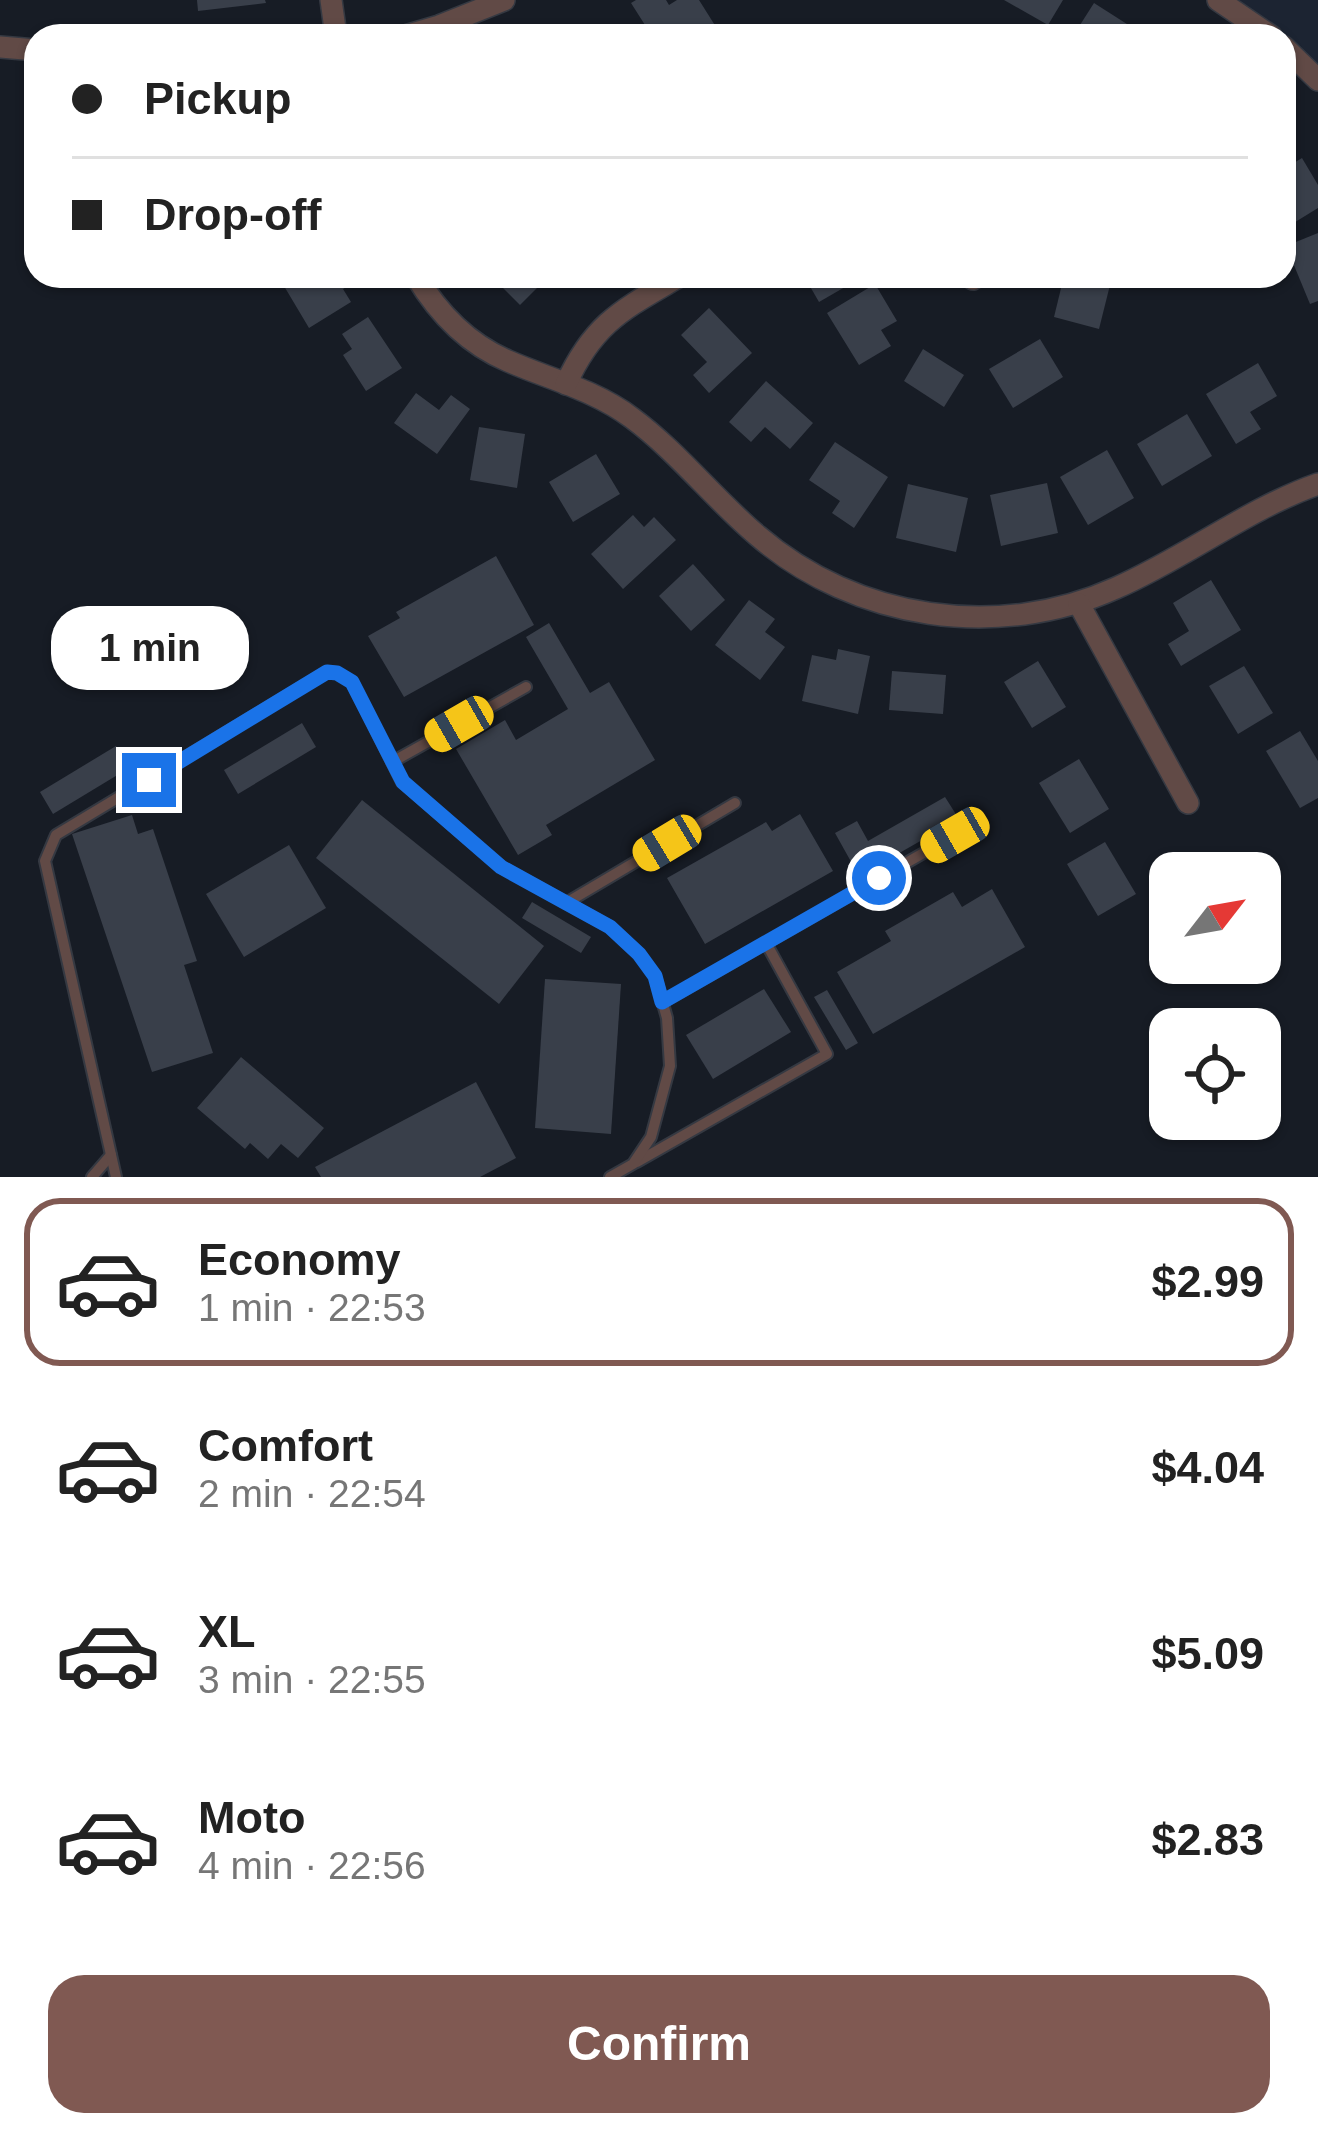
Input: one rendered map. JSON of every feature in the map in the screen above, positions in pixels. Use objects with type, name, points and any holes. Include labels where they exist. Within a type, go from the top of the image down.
[{"type":"street","points":[[444,24],[504,0]]},
{"type":"street","points":[[1218,0],[1253,24]]},
{"type":"street","points":[[1296,59],[1318,80]]},
{"type":"street","points":[[425,288],[443,314],[482,347],[626,414],[802,570],[852,594],[910,610],[963,617],[1021,615],[1079,604],[1318,484]]},
{"type":"street","points":[[566,384],[594,335],[660,288]]},
{"type":"street","points":[[1079,604],[1188,802]]},
{"type":"lane","points":[[116,1177],[45,861],[56,835],[327,672],[352,682],[403,782],[501,867],[610,927],[655,976],[667,1018],[670,1066],[651,1137],[633,1164]]},
{"type":"lane","points":[[392,762],[526,687]]},
{"type":"lane","points":[[566,903],[735,803]]},
{"type":"lane","points":[[662,1002],[955,835]]},
{"type":"lane","points":[[610,1177],[826,1054],[766,944]]},
{"type":"lane","points":[[92,1177],[111,1155]]},
{"type":"shaded area","points":[[1218,0],[1318,0],[1318,80],[1296,59],[1296,24],[1253,24]]},
{"type":"building","points":[[197,0],[265,0],[266,3],[198,11]]},
{"type":"building","points":[[666,0],[669,5],[677,0],[699,0],[714,24],[644,24],[631,3]]},
{"type":"building","points":[[1004,0],[1063,0],[1046,24]]},
{"type":"building","points":[[1094,3],[1127,24],[1081,24]]},
{"type":"building","points":[[1302,158],[1318,185],[1318,208],[1296,222],[1296,162]]},
{"type":"building","points":[[1318,233],[1318,301],[1310,304],[1296,270],[1296,242]]},
{"type":"building","points":[[285,288],[345,288],[351,302],[309,328]]},
{"type":"building","points":[[503,288],[537,288],[520,305]]},
{"type":"building","points":[[811,288],[843,288],[819,302]]},
{"type":"building","points":[[868,288],[877,288],[897,321],[881,330],[891,346],[859,365],[827,313]]},
{"type":"building","points":[[1061,288],[1109,288],[1099,329],[1054,317]]},
{"type":"building","points":[[709,308],[752,353],[709,393],[693,375],[707,362],[681,335]]},
{"type":"building","points":[[368,317],[402,368],[366,391],[343,355],[352,349],[342,334]]},
{"type":"building","points":[[1040,339],[1063,377],[1013,408],[989,369]]},
{"type":"building","points":[[923,349],[964,375],[944,407],[904,381]]},
{"type":"building","points":[[1258,363],[1277,396],[1250,412],[1261,429],[1236,444],[1206,394]]},
{"type":"building","points":[[766,381],[813,423],[790,449],[765,427],[751,442],[729,422]]},
{"type":"building","points":[[416,393],[439,410],[451,395],[470,409],[437,454],[394,423]]},
{"type":"building","points":[[1187,414],[1212,456],[1162,486],[1137,444]]},
{"type":"building","points":[[479,427],[525,434],[517,488],[470,480]]},
{"type":"building","points":[[835,442],[888,477],[854,528],[832,513],[840,501],[809,480]]},
{"type":"building","points":[[1107,450],[1134,498],[1088,525],[1060,477]]},
{"type":"building","points":[[596,454],[620,494],[573,522],[549,482]]},
{"type":"building","points":[[1047,483],[1058,533],[1001,546],[990,495]]},
{"type":"building","points":[[908,484],[968,498],[956,552],[896,538]]},
{"type":"building","points":[[633,515],[644,527],[654,517],[676,540],[623,589],[591,554]]},
{"type":"building","points":[[496,556],[534,625],[404,697],[368,636],[400,618],[396,612]]},
{"type":"building","points":[[693,564],[725,600],[691,631],[659,596]]},
{"type":"building","points":[[1211,580],[1241,630],[1181,666],[1168,644],[1189,631],[1173,603]]},
{"type":"building","points":[[749,600],[775,619],[765,632],[785,647],[760,680],[715,645]]},
{"type":"building","points":[[549,623],[590,693],[609,682],[655,760],[546,825],[552,835],[518,855],[456,749],[505,720],[516,740],[568,709],[526,637]]},
{"type":"building","points":[[838,649],[870,656],[858,714],[802,701],[812,655],[836,660]]},
{"type":"building","points":[[1038,661],[1066,707],[1032,728],[1004,682]]},
{"type":"building","points":[[1244,666],[1273,713],[1238,734],[1209,686]]},
{"type":"building","points":[[892,671],[946,675],[943,714],[889,710]]},
{"type":"building","points":[[302,723],[316,747],[238,794],[224,770]]},
{"type":"building","points":[[1300,731],[1318,761],[1318,798],[1300,808],[1266,751]]},
{"type":"building","points":[[116,746],[129,768],[53,814],[40,792]]},
{"type":"building","points":[[1079,759],[1109,809],[1070,833],[1039,783]]},
{"type":"building","points":[[945,797],[959,819],[859,876],[835,833],[857,821],[868,841]]},
{"type":"building","points":[[362,800],[544,946],[499,1004],[316,858]]},
{"type":"building","points":[[800,814],[833,871],[705,944],[667,878],[766,822],[772,831]]},
{"type":"building","points":[[132,815],[138,834],[153,829],[197,961],[184,965],[213,1053],[152,1072],[72,834]]},
{"type":"building","points":[[1105,842],[1136,894],[1098,916],[1067,864]]},
{"type":"building","points":[[289,845],[326,908],[244,957],[206,894]]},
{"type":"building","points":[[992,889],[1025,947],[873,1034],[837,972],[891,941],[885,931],[953,892],[962,907]]},
{"type":"building","points":[[532,902],[591,937],[581,953],[522,918]]},
{"type":"building","points":[[545,979],[621,984],[611,1134],[535,1128]]},
{"type":"building","points":[[764,989],[791,1032],[713,1079],[686,1035]]},
{"type":"building","points":[[827,990],[858,1043],[846,1050],[814,997]]},
{"type":"building","points":[[241,1057],[324,1128],[298,1158],[281,1144],[268,1159],[250,1143],[245,1149],[197,1108]]},
{"type":"building","points":[[476,1082],[516,1158],[480,1177],[321,1177],[315,1167]]},
{"type":"route","points":[[149,780],[327,672],[337,673],[352,682],[403,782],[501,867],[610,927],[655,976],[662,1002],[879,878]]}]
